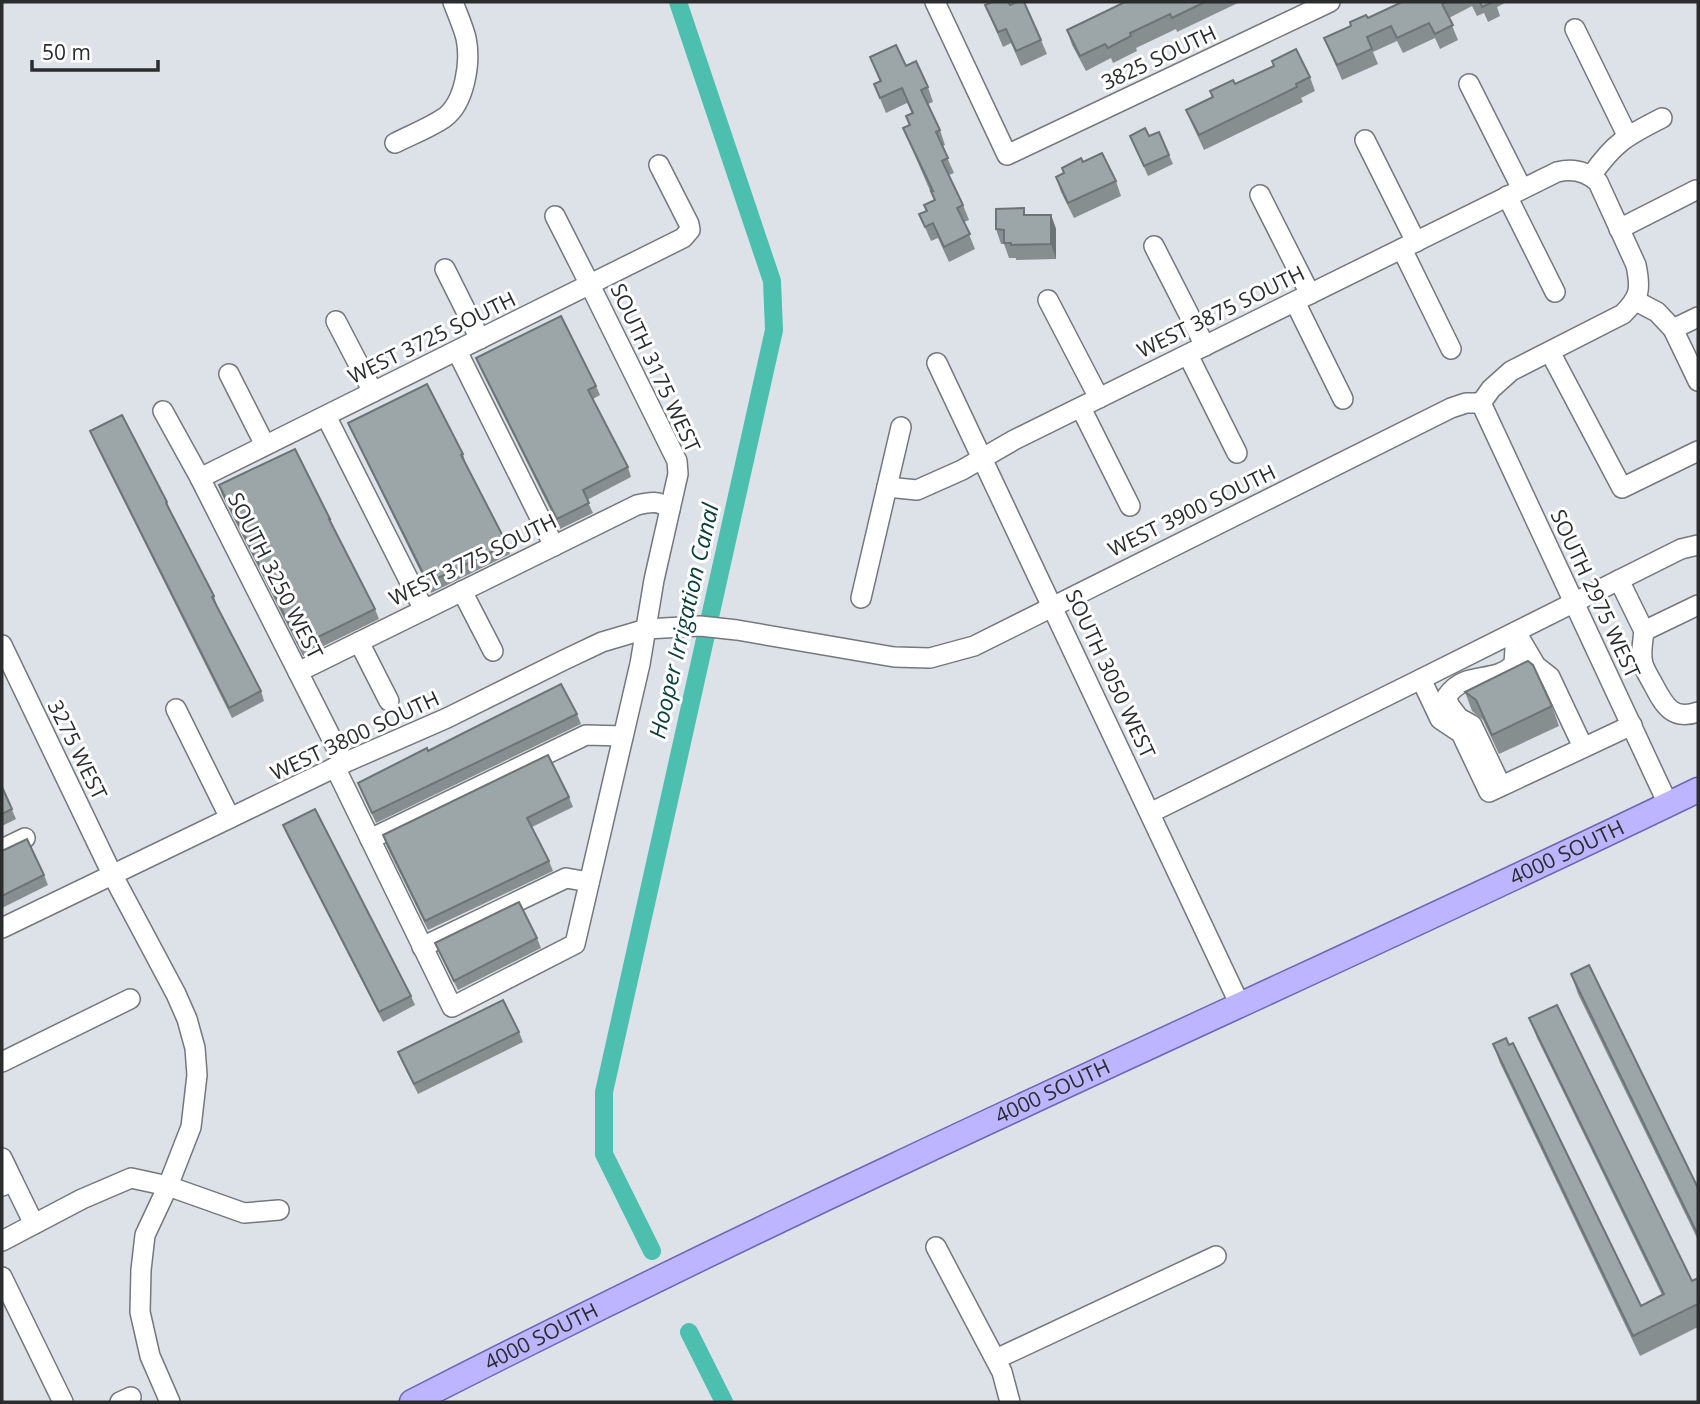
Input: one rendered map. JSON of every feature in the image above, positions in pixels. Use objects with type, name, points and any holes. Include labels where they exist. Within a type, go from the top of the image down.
[{"type":"main road","name":"4000 SOUTH","points":[[412,1402],[895,1165],[1698,789]]},
{"type":"street","points":[[395,143],[446,117],[457,102],[465,82],[468,57],[466,38],[453,2]]},
{"type":"street","name":"3825 SOUTH","points":[[935,2],[1007,155],[1330,2]]},
{"type":"street","points":[[1575,29],[1627,135]]},
{"type":"street","points":[[1469,85],[1555,292]]},
{"type":"street","points":[[1481,403],[1491,389],[1511,371],[1623,314],[1636,301],[1639,279],[1636,265],[1598,182],[1584,173],[1627,135],[1662,118]]},
{"type":"street","points":[[1364,140],[1451,349]]},
{"type":"street","name":"WEST 3725 SOUTH","points":[[200,478],[590,285],[687,245],[689,224],[659,165]]},
{"type":"street","name":"WEST 3875 SOUTH","points":[[887,486],[918,490],[1558,172],[1567,170],[1584,173]]},
{"type":"street","points":[[1619,229],[1696,190]]},
{"type":"street","points":[[1260,195],[1343,399]]},
{"type":"street","name":"SOUTH 3175 WEST","points":[[555,216],[677,461],[678,474],[654,580],[655,629],[623,736],[589,882]]},
{"type":"street","points":[[1154,246],[1237,453]]},
{"type":"street","points":[[444,269],[480,339]]},
{"type":"street","points":[[1048,300],[1099,398]]},
{"type":"street","points":[[1636,301],[1657,312],[1672,329],[1698,381]]},
{"type":"street","points":[[1672,329],[1698,317]]},
{"type":"street","points":[[337,321],[373,392]]},
{"type":"street","points":[[457,351],[554,546]]},
{"type":"street","points":[[1550,352],[1622,488],[1698,451]]},
{"type":"street","name":"SOUTH 3050 WEST","points":[[937,363],[1240,1005]]},
{"type":"street","points":[[229,373],[265,445]]},
{"type":"street","name":"WEST 3900 SOUTH","points":[[737,630],[894,657],[930,658],[974,646],[1451,408],[1466,403],[1481,403]]},
{"type":"street","name":"SOUTH 2975 WEST","points":[[1481,403],[1668,804]]},
{"type":"street","points":[[1081,408],[1130,506]]},
{"type":"street","name":"SOUTH 3250 WEST","points":[[163,411],[298,672],[370,839],[452,1007],[575,944],[589,882]]},
{"type":"street","points":[[326,416],[424,610]]},
{"type":"street","points":[[860,598],[901,427]]},
{"type":"street","name":"WEST 3775 SOUTH","points":[[298,672],[637,505],[657,502],[670,509]]},
{"type":"street","points":[[1150,813],[1681,549],[1698,545]]},
{"type":"street","points":[[1619,580],[1644,631],[1643,664],[1664,703],[1682,715],[1698,712]]},
{"type":"street","points":[[462,591],[493,651]]},
{"type":"street","points":[[1644,631],[1698,605]]},
{"type":"street","name":"WEST 3800 SOUTH","points":[[2,928],[339,765],[447,718],[603,642],[655,629],[700,626],[737,630]]},
{"type":"street","points":[[1516,632],[1536,666],[1550,677],[1558,693],[1583,719],[1590,744]]},
{"type":"street","points":[[1502,786],[1472,725],[1460,718],[1449,705],[1447,696],[1454,687],[1465,681],[1508,671],[1514,664],[1516,632]]},
{"type":"street","points":[[359,642],[389,701]]},
{"type":"street","name":"3275 WEST","points":[[2,645],[112,874],[176,993],[195,1048],[197,1075],[191,1127],[145,1235],[141,1270],[140,1312],[150,1356],[170,1402]]},
{"type":"street","points":[[1421,679],[1440,719],[1461,733],[1489,792],[1632,724]]},
{"type":"street","points":[[176,709],[230,818]]},
{"type":"street","points":[[370,839],[586,735],[623,736]]},
{"type":"street","points":[[2,849],[25,838]]},
{"type":"street","points":[[422,947],[566,878],[589,882]]},
{"type":"street","points":[[2,1062],[130,999]]},
{"type":"street","points":[[2,1158],[7,1184],[34,1224]]},
{"type":"street","points":[[2,1241],[82,1199],[131,1178],[168,1186],[244,1213],[279,1210]]},
{"type":"street","points":[[936,1247],[996,1359],[1010,1402]]},
{"type":"street","points":[[996,1359],[1216,1256]]},
{"type":"street","points":[[2,1277],[64,1402]]},
{"type":"building","points":[[1008,2],[1010,5],[1024,2],[1041,40],[1016,51],[1006,29],[998,32],[985,5]]},
{"type":"building","points":[[1125,2],[1205,2],[1172,18],[1170,14],[1130,33],[1131,36],[1108,48],[1105,44],[1080,56],[1067,30]]},
{"type":"building","points":[[1402,2],[1446,2],[1442,4],[1453,25],[1435,34],[1429,23],[1397,38],[1391,26],[1367,37],[1372,49],[1337,65],[1324,38],[1351,26],[1350,22],[1366,15],[1368,18]]},
{"type":"building","points":[[1480,2],[1493,2],[1482,7]]},
{"type":"building","points":[[896,45],[906,66],[916,61],[928,87],[921,90],[940,130],[936,132],[948,158],[942,161],[963,205],[957,208],[970,234],[944,247],[933,223],[925,227],[919,214],[927,211],[924,205],[935,200],[903,128],[910,125],[906,116],[913,113],[902,88],[880,98],[874,84],[881,81],[870,57]]},
{"type":"building","points":[[1296,49],[1310,77],[1296,84],[1297,87],[1199,135],[1186,110],[1213,97],[1210,91],[1233,80],[1235,84],[1274,66],[1272,61]]},
{"type":"building","points":[[1145,128],[1149,136],[1159,132],[1169,155],[1144,166],[1130,136]]},
{"type":"building","points":[[1102,153],[1116,181],[1068,203],[1056,177],[1064,173],[1062,168],[1081,158],[1083,162]]},
{"type":"building","points":[[1024,208],[1024,215],[1051,215],[1051,244],[1004,243],[1004,230],[996,229],[996,209]]},
{"type":"building","points":[[561,316],[596,386],[588,390],[628,467],[583,490],[589,503],[557,519],[476,358]]},
{"type":"building","points":[[427,384],[507,544],[428,583],[348,423]]},
{"type":"building","points":[[122,415],[261,691],[229,708],[90,431]]},
{"type":"building","points":[[295,449],[375,609],[300,646],[219,485]]},
{"type":"building","points":[[1528,661],[1533,665],[1552,706],[1492,735],[1476,700],[1465,692]]},
{"type":"building","points":[[561,684],[577,714],[372,813],[358,783]]},
{"type":"building","points":[[548,755],[569,797],[527,818],[549,861],[425,921],[383,835]]},
{"type":"building","points":[[2,787],[12,809],[2,814]]},
{"type":"building","points":[[315,809],[411,996],[379,1012],[283,825]]},
{"type":"building","points":[[27,839],[44,875],[2,896],[2,851]]},
{"type":"building","points":[[519,902],[537,938],[454,981],[435,943]]},
{"type":"building","points":[[1589,965],[1698,1188],[1698,1235],[1571,974]]},
{"type":"building","points":[[503,1000],[519,1032],[414,1084],[398,1052]]},
{"type":"building","points":[[1557,1005],[1692,1281],[1698,1278],[1698,1304],[1633,1336],[1493,1044],[1506,1038],[1509,1045],[1513,1043],[1641,1306],[1664,1294],[1529,1018]]},
{"type":"waterway","name":"Hooper Irrigation Canal","points":[[652,1251],[604,1154],[604,1092],[774,330],[772,281],[678,2]]},
{"type":"waterway","name":"Hooper Irrigation Canal","points":[[689,1332],[724,1402]]}]
